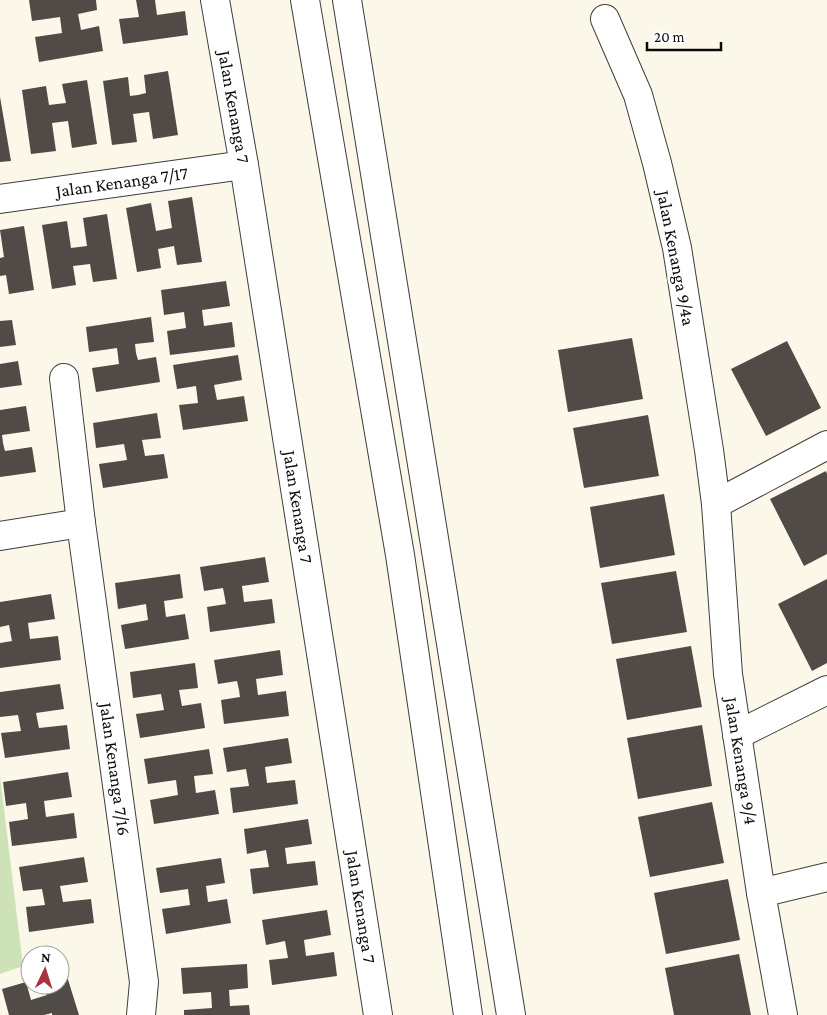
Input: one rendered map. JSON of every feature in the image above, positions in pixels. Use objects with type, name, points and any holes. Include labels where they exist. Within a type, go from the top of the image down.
[{"type":"street","name":"Jalan Kenanga 7","points":[[215,0],[244,165],[378,1015]]},
{"type":"street","points":[[305,0],[400,555],[468,1015]]},
{"type":"street","points":[[347,0],[511,1015]]},
{"type":"street","name":"Jalan Kenanga 9/4a","points":[[605,19],[638,95],[657,163],[677,248],[716,504]]},
{"type":"street","name":"Jalan Kenanga 7/17","points":[[0,199],[244,165]]},
{"type":"street","name":"Jalan Kenanga 7/16","points":[[64,378],[81,524],[144,982],[141,1015]]},
{"type":"street","points":[[716,504],[827,445]]},
{"type":"street","name":"Jalan Kenanga 9/4","points":[[716,504],[728,674],[761,893],[783,1015]]},
{"type":"street","points":[[0,536],[81,524]]},
{"type":"street","points":[[737,736],[827,690]]},
{"type":"street","points":[[761,893],[827,877]]},
{"type":"green space","points":[[0,776],[20,945],[20,967],[0,974]]},
{"type":"building","points":[[29,0],[96,0],[97,10],[78,14],[81,30],[99,26],[103,51],[39,62],[35,37],[62,33],[60,17],[32,21]]},
{"type":"building","points":[[136,0],[155,0],[157,15],[185,11],[188,35],[123,44],[119,19],[139,17]]},
{"type":"building","points":[[168,71],[178,135],[153,139],[149,112],[133,114],[137,142],[112,145],[103,81],[128,77],[130,96],[138,95],[146,93],[144,75]]},
{"type":"building","points":[[87,80],[97,144],[72,148],[68,121],[52,123],[56,151],[31,154],[22,90],[46,86],[49,105],[66,103],[62,84]]},
{"type":"building","points":[[0,97],[11,161],[0,162]]},
{"type":"building","points":[[192,197],[202,262],[177,265],[174,246],[158,249],[161,268],[137,272],[126,208],[151,203],[156,231],[172,228],[168,201]]},
{"type":"building","points":[[107,214],[117,279],[93,282],[90,264],[73,266],[76,285],[52,289],[42,225],[67,221],[71,248],[87,246],[83,218]]},
{"type":"building","points":[[24,226],[34,290],[9,294],[6,275],[0,276],[0,258],[4,257],[0,230]]},
{"type":"building","points":[[226,281],[230,306],[202,310],[204,326],[232,322],[235,347],[170,355],[167,331],[186,328],[184,312],[164,315],[161,290]]},
{"type":"building","points":[[151,317],[154,342],[135,344],[136,353],[138,360],[156,357],[160,382],[96,392],[92,368],[119,364],[117,348],[89,352],[86,327]]},
{"type":"building","points":[[12,320],[16,345],[0,347],[0,321]]},
{"type":"building","points":[[632,338],[643,399],[568,412],[558,350]]},
{"type":"building","points":[[787,341],[821,408],[766,436],[731,369]]},
{"type":"building","points":[[238,355],[242,380],[214,385],[217,400],[244,396],[248,421],[183,430],[179,405],[198,403],[196,386],[177,389],[173,365]]},
{"type":"building","points":[[18,361],[22,385],[0,388],[0,364]]},
{"type":"building","points":[[26,406],[30,431],[2,435],[3,443],[5,451],[32,447],[36,472],[0,477],[0,410]]},
{"type":"building","points":[[157,413],[161,438],[142,440],[145,456],[164,454],[168,478],[103,488],[99,464],[127,460],[124,444],[96,448],[93,423]]},
{"type":"building","points":[[648,415],[659,476],[584,488],[573,428]]},
{"type":"building","points":[[826,471],[827,554],[804,566],[770,499]]},
{"type":"building","points":[[664,494],[675,555],[600,568],[590,507]]},
{"type":"building","points":[[265,557],[269,582],[242,586],[244,602],[272,599],[275,623],[210,632],[207,607],[226,604],[223,588],[204,591],[200,567]]},
{"type":"building","points":[[676,571],[687,632],[612,644],[601,583]]},
{"type":"building","points":[[180,574],[183,598],[164,601],[166,617],[185,614],[189,639],[125,649],[121,625],[148,620],[146,604],[118,609],[115,583]]},
{"type":"building","points":[[827,579],[827,663],[812,671],[778,604]]},
{"type":"building","points":[[51,594],[55,619],[28,623],[30,639],[58,636],[61,660],[0,668],[0,643],[12,641],[9,625],[0,627],[0,602]]},
{"type":"building","points":[[691,646],[702,707],[627,720],[616,659]]},
{"type":"building","points":[[280,650],[283,675],[256,679],[258,695],[286,691],[289,716],[224,724],[221,700],[240,697],[239,690],[237,681],[218,684],[214,660]]},
{"type":"building","points":[[195,663],[198,688],[179,690],[182,706],[201,703],[205,728],[140,738],[136,714],[164,710],[161,694],[133,698],[130,672]]},
{"type":"building","points":[[60,684],[64,709],[36,713],[39,728],[67,725],[70,749],[5,758],[1,733],[21,731],[18,715],[0,717],[0,692]]},
{"type":"building","points":[[702,725],[712,786],[638,799],[627,738]]},
{"type":"building","points":[[288,738],[292,763],[265,767],[267,783],[295,780],[298,804],[233,813],[230,788],[249,786],[246,769],[227,772],[223,748]]},
{"type":"building","points":[[209,749],[213,774],[194,776],[196,793],[215,790],[219,814],[154,824],[150,800],[178,795],[176,780],[148,784],[144,759]]},
{"type":"building","points":[[68,772],[72,797],[44,801],[46,817],[74,813],[77,838],[12,846],[9,822],[28,819],[26,803],[6,806],[3,782]]},
{"type":"building","points":[[712,802],[724,863],[650,877],[638,817]]},
{"type":"building","points":[[308,819],[312,844],[285,848],[287,864],[315,861],[318,885],[253,894],[250,869],[269,867],[266,850],[247,854],[244,829]]},
{"type":"building","points":[[84,857],[88,882],[60,886],[63,902],[91,899],[94,923],[29,932],[26,907],[45,905],[42,889],[23,891],[19,867]]},
{"type":"building","points":[[221,858],[225,883],[206,886],[208,902],[227,899],[231,923],[166,934],[162,909],[190,905],[188,889],[160,893],[156,868]]},
{"type":"building","points":[[728,879],[740,940],[666,954],[654,893]]},
{"type":"building","points":[[327,910],[331,935],[304,940],[306,956],[334,952],[337,976],[272,985],[269,960],[288,958],[285,941],[266,945],[262,920]]},
{"type":"building","points":[[739,954],[751,1015],[674,1015],[665,968]]},
{"type":"building","points":[[247,964],[248,988],[229,990],[230,1006],[249,1005],[250,1015],[184,1015],[184,1010],[212,1008],[211,992],[183,994],[181,968]]},
{"type":"building","points":[[20,984],[20,995],[30,995],[31,1000],[47,995],[70,995],[70,986],[79,1015],[52,1015],[52,1013],[44,1015],[9,1015],[2,989]]}]
